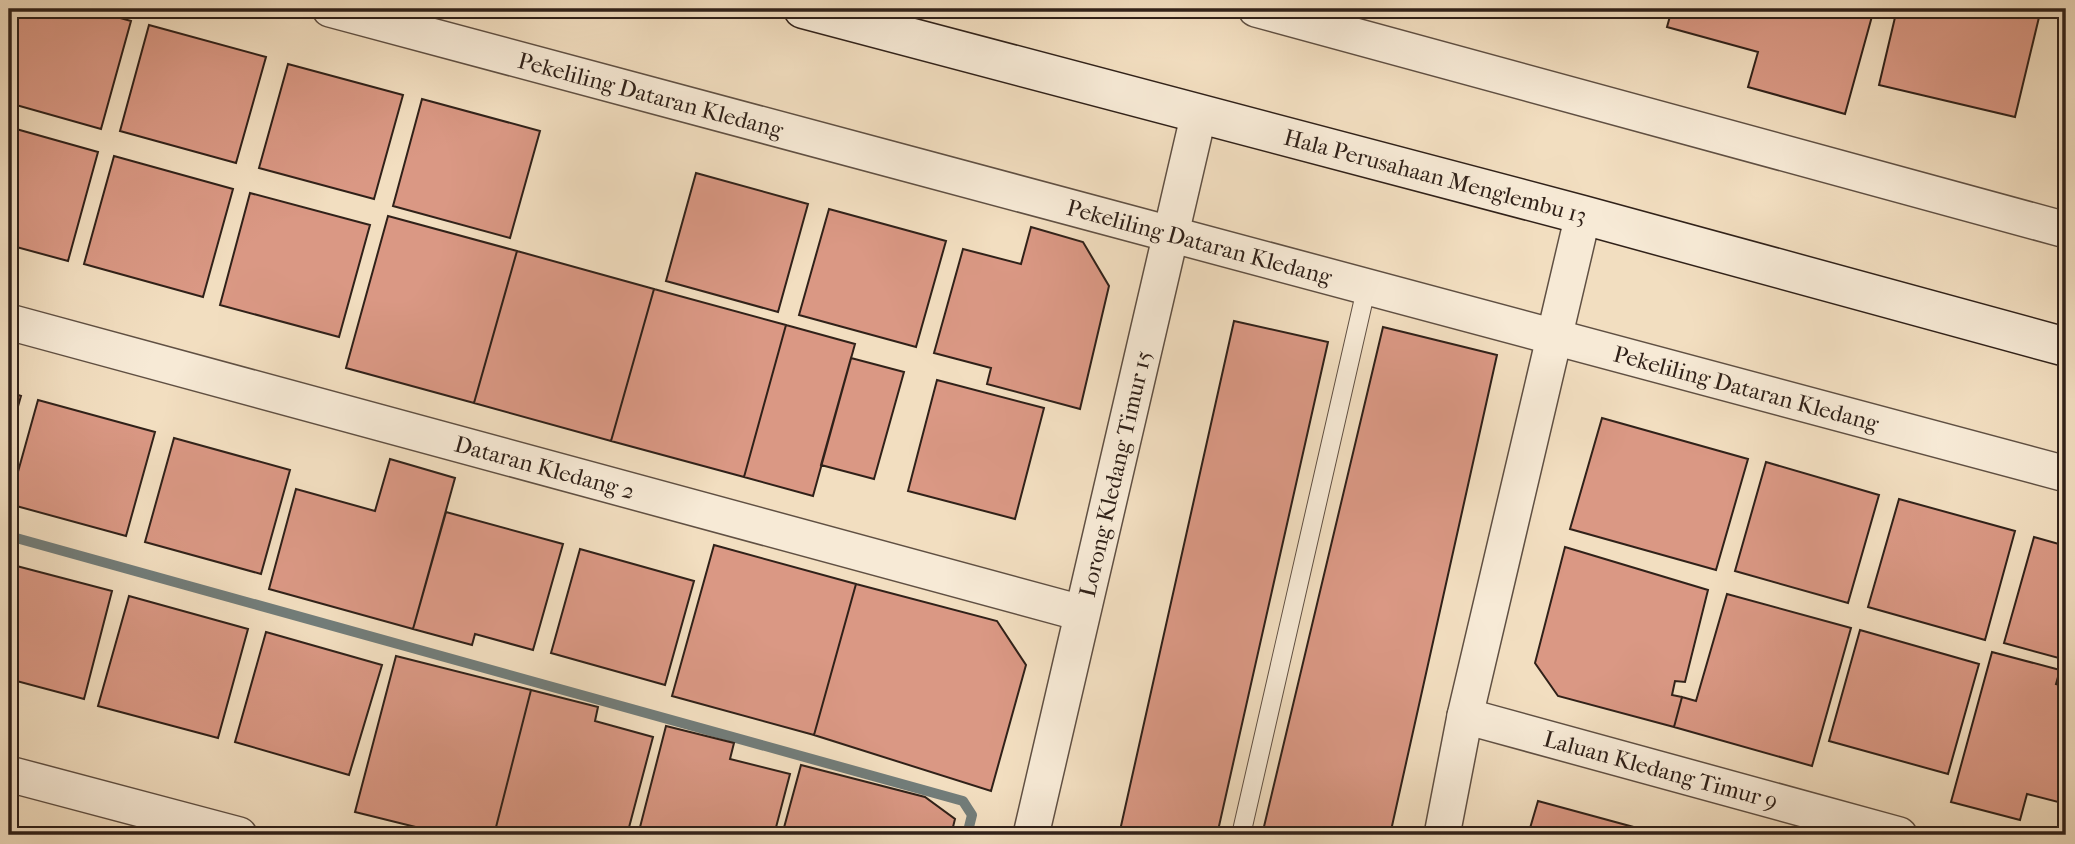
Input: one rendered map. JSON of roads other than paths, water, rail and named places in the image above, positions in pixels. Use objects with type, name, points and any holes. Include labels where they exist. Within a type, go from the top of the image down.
[{"type":"street","name":"Pekeliling Dataran Kledang","points":[[330,9],[1172,232],[2066,474]]},
{"type":"street","points":[[1256,9],[2066,230]]},
{"type":"street","name":"Hala Perusahaan Menglembu 13","points":[[822,11],[2066,347]]},
{"type":"street","name":"Lorong Kledang Timur 15","points":[[1031,835],[1199,113]]},
{"type":"street","points":[[1442,835],[1465,716],[1583,215]]},
{"type":"street","name":"Dataran Kledang 2","points":[[9,322],[1081,613]]},
{"type":"street","name":"Laluan Kledang Timur 9","points":[[1465,716],[1899,835]]},
{"type":"street","points":[[9,774],[239,835]]},
{"type":"lane","points":[[1241,835],[1367,285]]},
{"type":"waterway","points":[[9,536],[963,801],[972,815],[967,835]]}]
